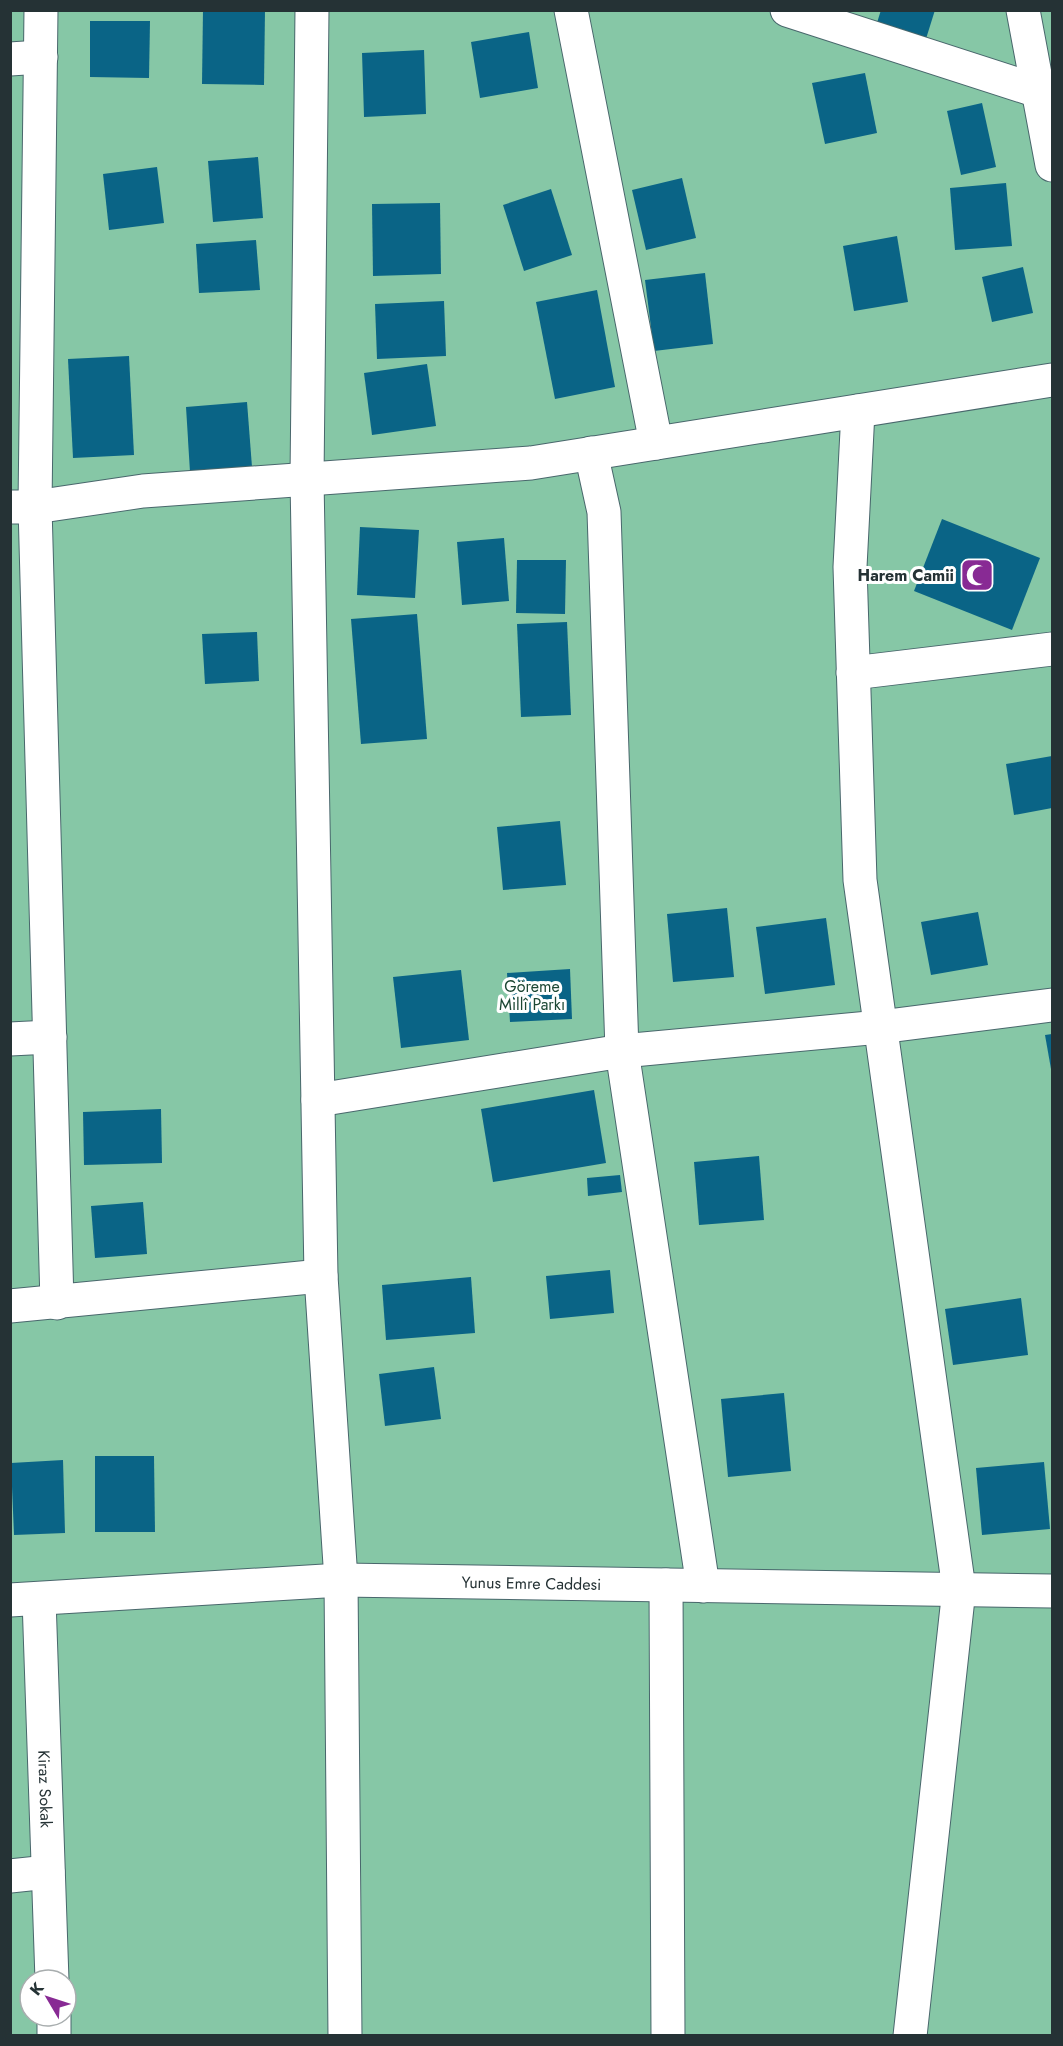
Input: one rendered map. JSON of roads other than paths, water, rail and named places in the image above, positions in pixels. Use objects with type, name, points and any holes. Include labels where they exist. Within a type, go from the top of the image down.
[{"type":"street","points":[[41,10],[26,58],[23,507],[50,1037],[57,1303]]},
{"type":"street","points":[[312,10],[307,479],[321,1276],[341,1580],[345,2036]]},
{"type":"street","points":[[571,10],[656,443]]},
{"type":"street","points":[[787,10],[1045,90]]},
{"type":"street","points":[[1023,10],[1045,90],[1053,165]]},
{"type":"street","points":[[23,507],[143,491],[531,463],[1053,380]]},
{"type":"street","points":[[858,411],[850,567],[860,880],[959,1589],[910,2036]]},
{"type":"street","points":[[591,453],[604,512],[622,1051],[703,1586]]},
{"type":"street","points":[[853,674],[1053,649]]},
{"type":"street","points":[[318,1100],[622,1051],[880,1027],[1053,1005]]},
{"type":"street","points":[[10,1039],[50,1037]]},
{"type":"street","points":[[10,1306],[321,1276]]},
{"type":"street","name":"Yunus Emre Caddesi","points":[[25,1600],[341,1580],[1053,1592]]},
{"type":"street","points":[[666,1585],[668,2036]]},
{"type":"street","name":"Kiraz Sokak","points":[[25,1600],[48,1872],[52,1968]]},
{"type":"street","points":[[10,1876],[48,1872]]},
{"type":"place","name":"Harem Camii","points":[[977,575]]},
{"type":"park label","name":"Göreme Millî Parkı","points":[[532,995]]}]
